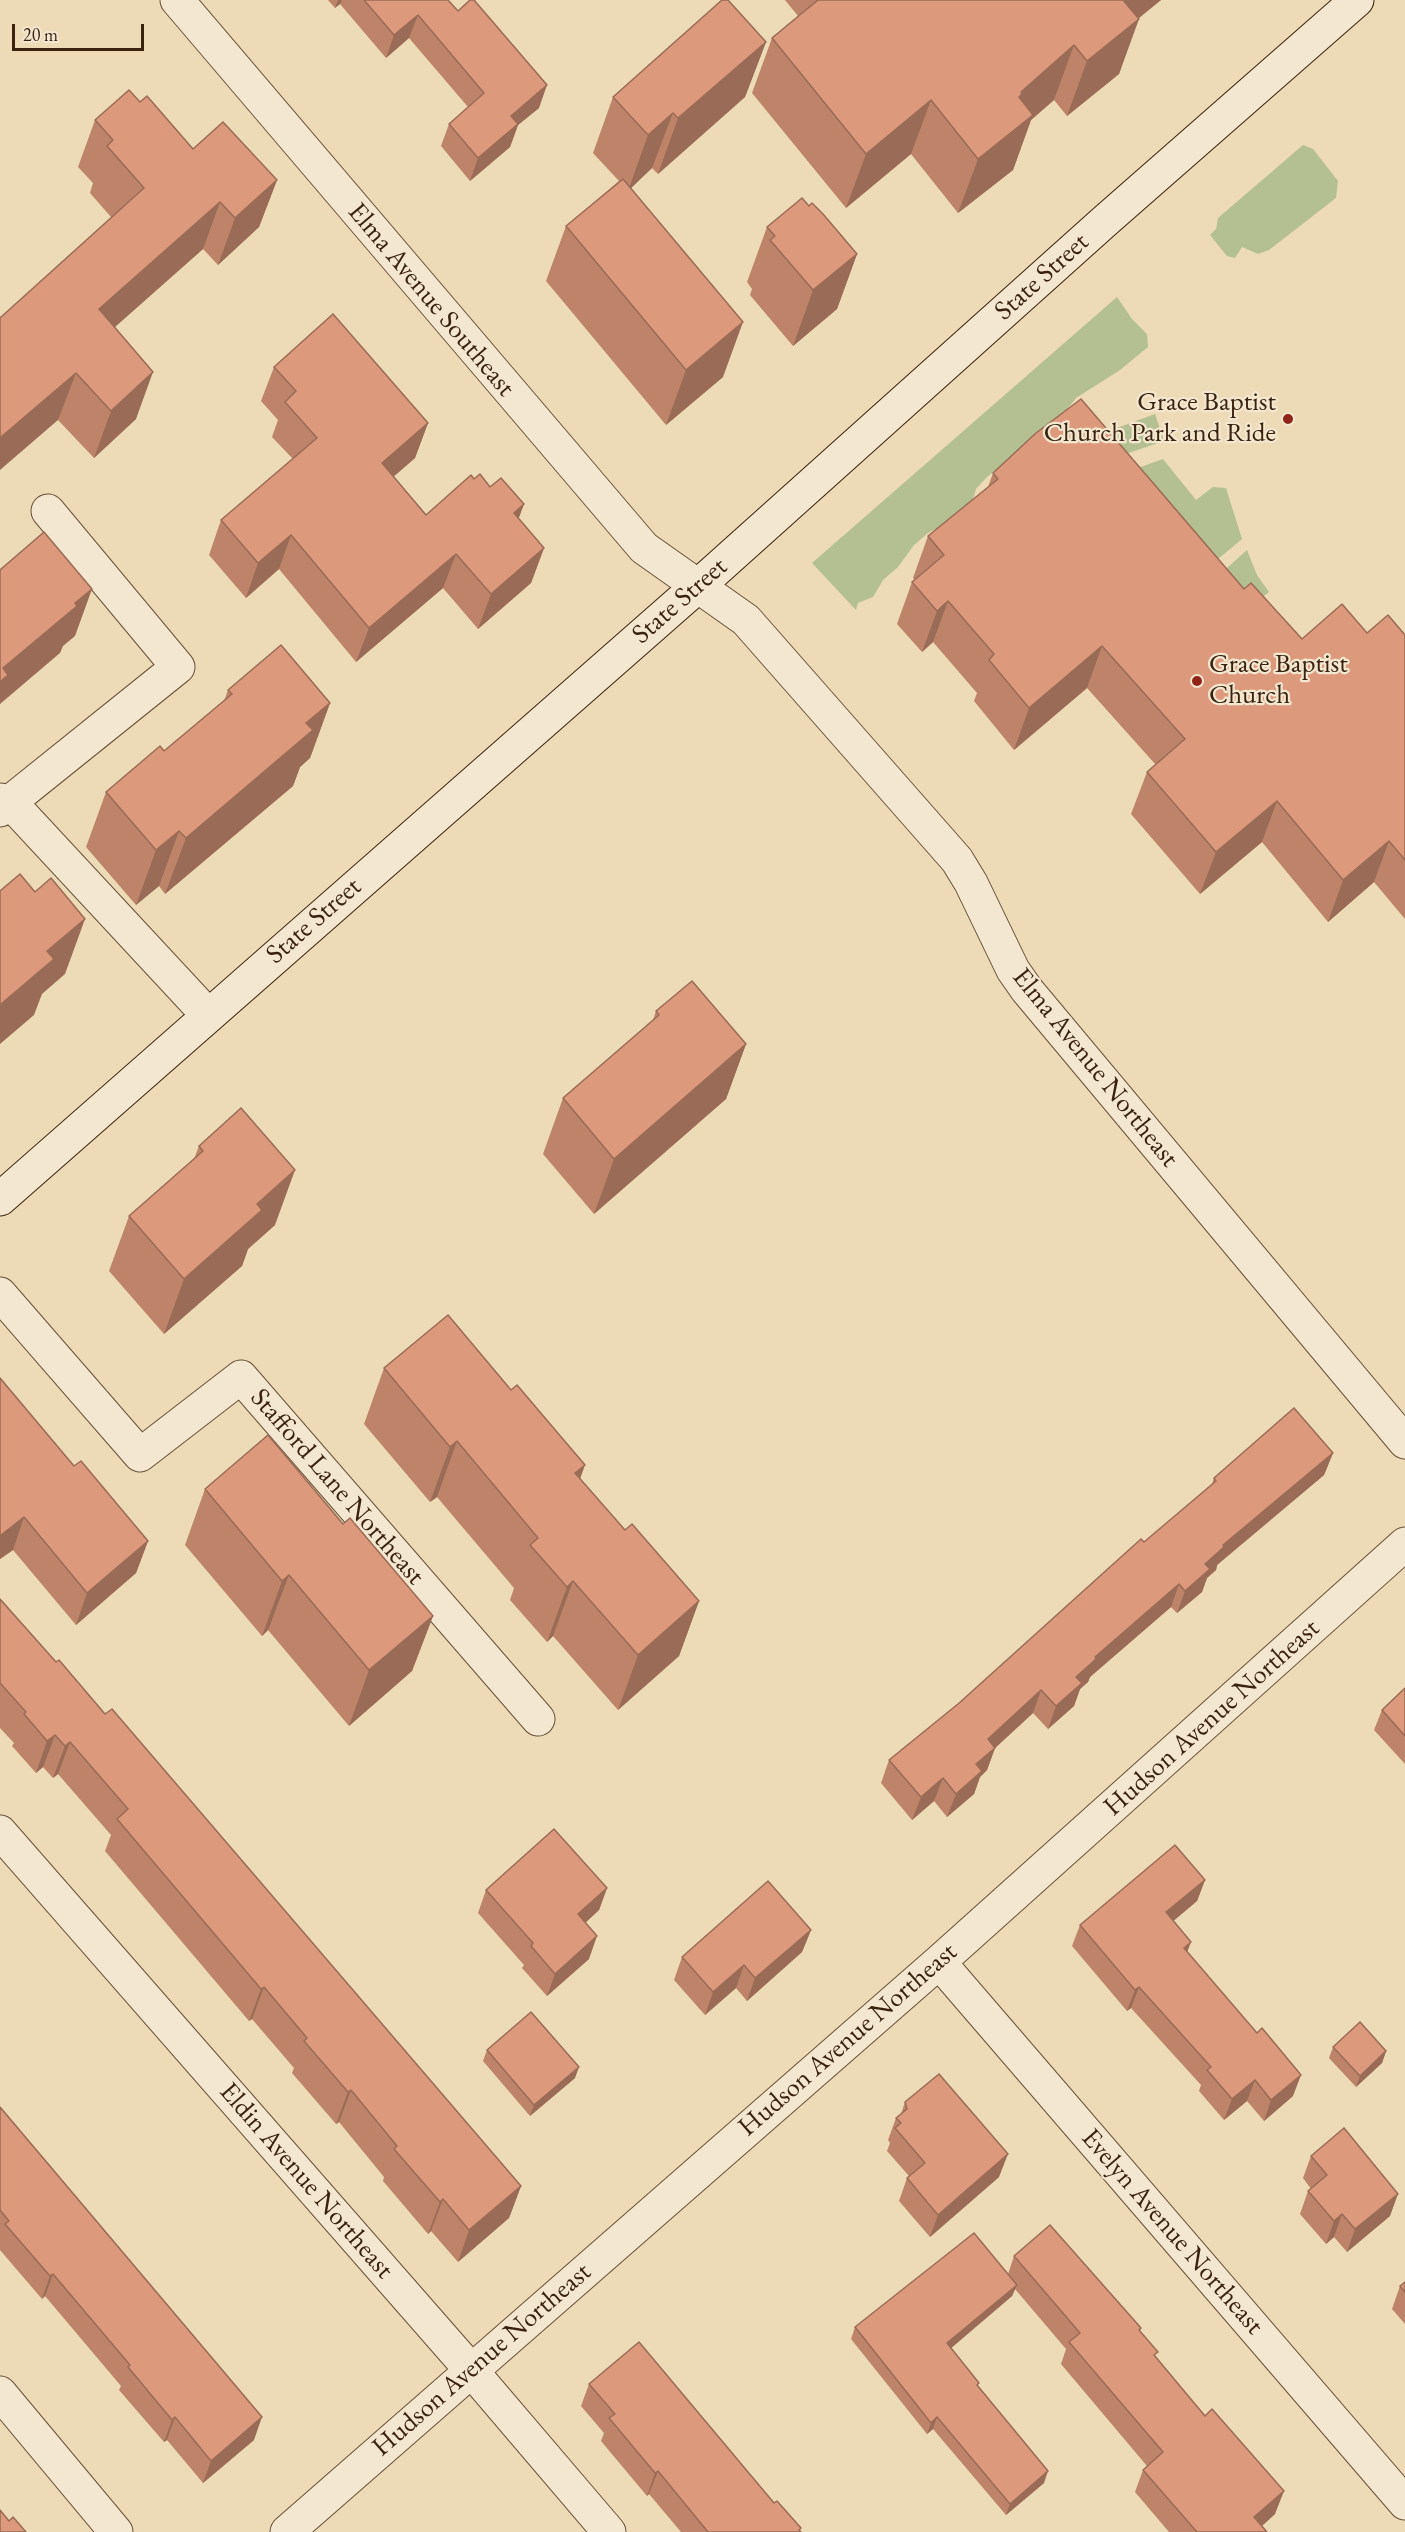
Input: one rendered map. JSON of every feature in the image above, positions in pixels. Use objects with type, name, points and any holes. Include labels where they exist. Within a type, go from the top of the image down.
[{"type":"street","name":"Elma Avenue Southeast","points":[[177,0],[644,548],[698,586]]},
{"type":"street","name":"State Street","points":[[0,1199],[207,1014],[698,586],[1105,221],[1357,0]]},
{"type":"street","points":[[48,511],[178,667],[3,804],[207,1014]]},
{"type":"street","name":"Elma Avenue Northeast","points":[[698,586],[746,620],[957,860],[971,883],[1013,970],[1027,990],[1405,1442]]},
{"type":"street","name":"Stafford Lane Northeast","points":[[0,1294],[140,1455],[241,1377],[538,1719]]},
{"type":"street","name":"Hudson Avenue Northeast","points":[[288,2532],[470,2369],[939,1962],[1405,1544]]},
{"type":"street","name":"Eldin Avenue Northeast","points":[[0,1832],[470,2369],[609,2532]]},
{"type":"street","name":"Evelyn Avenue Northeast","points":[[939,1962],[1405,2503]]},
{"type":"street","points":[[0,2393],[116,2532]]},
{"type":"green space","points":[[1303,145],[1313,149],[1338,181],[1336,198],[1269,250],[1258,254],[1242,247],[1235,258],[1227,256],[1210,235],[1216,229],[1218,218]]},
{"type":"green space","points":[[1117,297],[1132,319],[1147,334],[1148,347],[1120,370],[1076,398],[1065,412],[986,478],[976,489],[972,503],[958,517],[928,533],[914,545],[898,567],[883,580],[873,597],[858,603],[856,610],[812,563]]},
{"type":"green space","points":[[1155,414],[1164,441],[1114,458],[1106,432]]},
{"type":"green space","points":[[1163,459],[1196,500],[1213,487],[1226,488],[1242,539],[1199,575],[1124,473]]},
{"type":"green space","points":[[1247,550],[1257,575],[1269,592],[1236,619],[1208,585]]},
{"type":"building","points":[[364,0],[448,0],[458,11],[470,0],[474,0],[547,85],[511,116],[518,124],[478,158],[449,124],[484,93],[418,15],[394,35]]},
{"type":"building","points":[[722,0],[728,0],[766,42],[678,118],[673,113],[648,135],[613,97]]},
{"type":"building","points":[[818,0],[1123,0],[1139,19],[1087,61],[1074,45],[1021,92],[1019,97],[1033,115],[978,159],[931,100],[866,154],[772,38]]},
{"type":"building","points":[[129,90],[140,102],[147,96],[193,149],[223,122],[277,180],[235,218],[220,202],[99,309],[153,372],[111,411],[76,373],[0,438],[0,318],[144,188],[107,146],[113,140],[95,120]]},
{"type":"building","points":[[623,179],[743,322],[686,370],[566,226]]},
{"type":"building","points":[[802,198],[809,206],[812,203],[823,214],[857,254],[813,290],[770,240],[775,236],[767,227]]},
{"type":"building","points":[[333,314],[428,423],[382,463],[426,515],[471,475],[474,479],[480,474],[490,487],[501,478],[524,504],[514,513],[544,548],[491,594],[456,554],[369,628],[291,535],[258,563],[221,520],[317,438],[285,402],[296,391],[274,367]]},
{"type":"building","name":"Grace Baptist Church","points":[[1081,399],[1244,589],[1251,583],[1302,639],[1342,604],[1367,633],[1388,615],[1405,635],[1405,860],[1389,841],[1343,880],[1277,801],[1216,852],[1147,772],[1185,739],[1102,646],[1029,708],[989,660],[994,654],[948,601],[937,611],[912,582],[944,555],[928,536],[998,479],[993,473],[1036,433]]},
{"type":"building","points":[[44,532],[92,589],[75,603],[77,606],[3,668],[8,675],[0,682],[0,570]]},
{"type":"building","points":[[281,645],[330,703],[306,723],[313,730],[186,838],[179,831],[156,850],[106,792],[160,746],[164,751],[232,694],[228,690]]},
{"type":"building","points":[[20,874],[35,892],[51,878],[85,919],[47,951],[54,959],[0,1005],[0,891]]},
{"type":"building","points":[[692,981],[746,1044],[614,1159],[563,1098],[659,1015],[656,1011]]},
{"type":"building","points":[[241,1108],[295,1170],[257,1204],[262,1210],[184,1279],[129,1216],[203,1151],[199,1146]]},
{"type":"building","points":[[448,1315],[511,1390],[517,1385],[585,1465],[575,1473],[625,1530],[632,1524],[699,1601],[638,1655],[573,1581],[567,1587],[530,1545],[538,1538],[457,1441],[450,1447],[384,1368]]},
{"type":"building","points":[[0,1378],[74,1466],[81,1461],[148,1541],[87,1593],[24,1517],[0,1536]]},
{"type":"building","points":[[1294,1408],[1333,1453],[1223,1545],[1224,1547],[1205,1564],[1210,1569],[1185,1591],[1179,1584],[1095,1657],[1096,1659],[1076,1677],[1082,1683],[1056,1706],[1041,1690],[988,1739],[995,1748],[976,1764],[982,1771],[956,1794],[943,1778],[921,1797],[889,1760],[958,1704],[1141,1539],[1144,1542],[1216,1481],[1214,1478]]},
{"type":"building","points":[[268,1435],[343,1524],[350,1518],[433,1616],[369,1670],[289,1575],[282,1581],[205,1489]]},
{"type":"building","points":[[0,1599],[56,1662],[59,1660],[105,1714],[112,1709],[521,2186],[469,2230],[443,2199],[440,2202],[394,2149],[397,2146],[351,2090],[348,2092],[304,2041],[307,2038],[264,1987],[261,1989],[117,1819],[128,1809],[70,1742],[65,1746],[55,1735],[47,1741],[24,1714],[26,1712],[0,1683]]},
{"type":"building","points":[[1405,1688],[1405,1736],[1382,1710]]},
{"type":"building","points":[[554,1829],[607,1888],[578,1914],[597,1936],[555,1974],[531,1946],[533,1943],[486,1890]]},
{"type":"building","points":[[1175,1845],[1205,1880],[1166,1912],[1191,1942],[1184,1948],[1257,2033],[1262,2028],[1301,2075],[1271,2100],[1255,2080],[1232,2099],[1207,2070],[1211,2067],[1139,1987],[1135,1990],[1080,1925]]},
{"type":"building","points":[[768,1881],[811,1930],[755,1978],[744,1965],[713,1992],[682,1957]]},
{"type":"building","points":[[531,2012],[579,2067],[534,2105],[487,2050]]},
{"type":"building","points":[[1360,2022],[1386,2051],[1360,2076],[1333,2047]]},
{"type":"building","points":[[939,2074],[1008,2154],[938,2215],[907,2178],[925,2163],[895,2128],[901,2123],[896,2118],[907,2109],[905,2102]]},
{"type":"building","points":[[0,2107],[262,2417],[211,2461],[175,2417],[172,2420],[128,2367],[130,2365],[53,2274],[50,2276],[5,2224],[9,2221],[0,2210]]},
{"type":"building","points":[[1344,2128],[1398,2194],[1355,2229],[1342,2214],[1334,2221],[1308,2191],[1327,2175],[1311,2156]]},
{"type":"building","points":[[1050,2225],[1141,2328],[1139,2330],[1158,2352],[1154,2355],[1205,2416],[1212,2409],[1284,2491],[1254,2517],[1267,2532],[1197,2532],[1143,2470],[1163,2452],[1069,2342],[1080,2333],[1014,2256]]},
{"type":"building","points":[[974,2233],[1017,2285],[947,2343],[979,2383],[977,2385],[1048,2471],[1010,2504],[937,2417],[931,2423],[855,2327]]},
{"type":"building","points":[[1405,2282],[1405,2292],[1400,2286]]},
{"type":"building","points":[[639,2342],[774,2503],[777,2501],[801,2528],[799,2530],[801,2532],[708,2532],[658,2471],[655,2473],[609,2418],[615,2414],[589,2384]]},
{"type":"building","points":[[0,2510],[9,2521],[13,2517],[26,2532],[0,2532]]},
{"type":"place","name":"Grace Baptist Church Park and Ride","points":[[1288,419]]},
{"type":"place","name":"Grace Baptist Church","points":[[1197,681]]}]
